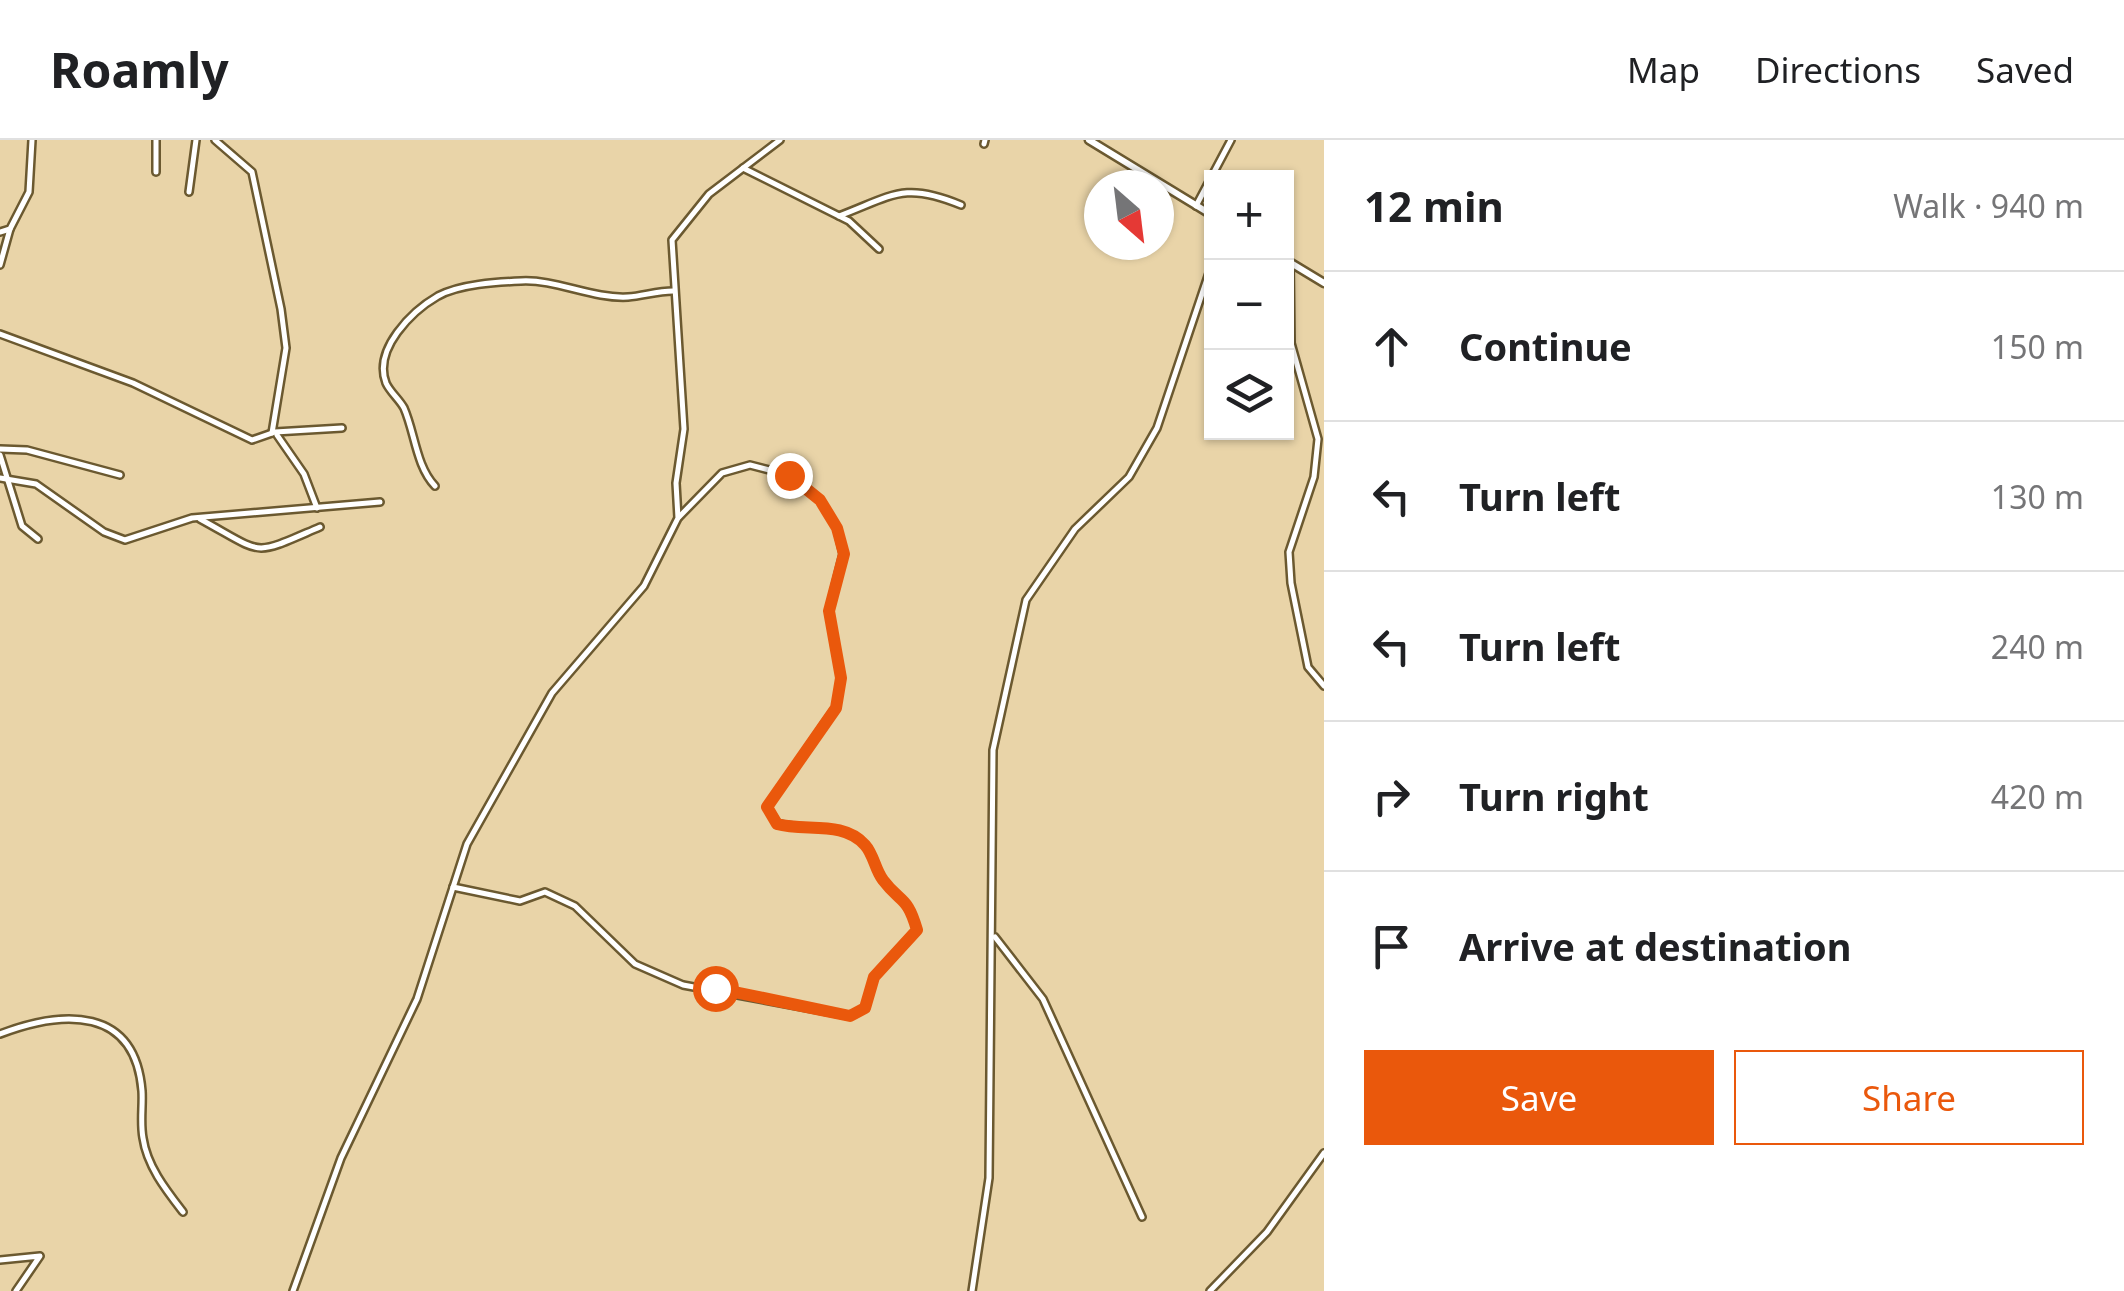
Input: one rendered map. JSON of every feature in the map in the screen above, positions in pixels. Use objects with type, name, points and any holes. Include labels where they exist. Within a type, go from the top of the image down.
[{"type":"street","points":[[0,264],[10,229],[30,192],[32,140]]},
{"type":"street","points":[[156,140],[156,172]]},
{"type":"street","points":[[188,192],[196,140]]},
{"type":"street","points":[[215,140],[252,172],[286,348],[274,433],[304,474],[318,509]]},
{"type":"street","points":[[678,518],[676,483],[684,430],[672,240],[708,194],[780,140]]},
{"type":"street","points":[[1089,140],[1204,210]]},
{"type":"street","points":[[1196,206],[1231,140]]},
{"type":"street","points":[[743,168],[839,216],[869,234],[880,249]]},
{"type":"street","points":[[839,216],[861,204],[906,191],[927,191],[960,205]]},
{"type":"street","points":[[0,232],[10,229]]},
{"type":"street","points":[[1294,265],[1324,283]]},
{"type":"street","points":[[435,486],[425,476],[413,433],[402,404],[387,384],[384,366],[394,336],[413,316],[439,296],[462,288],[524,280],[630,297],[648,291],[673,291]]},
{"type":"street","points":[[972,1291],[989,1178],[993,750],[1026,600],[1075,528],[1129,477],[1157,428],[1204,288]]},
{"type":"street","points":[[0,334],[132,383],[252,440],[274,433],[342,428]]},
{"type":"street","points":[[1294,350],[1318,439],[1314,477],[1289,552],[1291,583],[1310,672],[1324,686]]},
{"type":"street","points":[[38,539],[22,526],[4,478],[0,452],[27,450],[120,475]]},
{"type":"street","points":[[293,1291],[341,1158],[417,998],[467,844],[552,693],[644,586],[678,518],[722,473],[750,466],[789,475],[820,500],[837,528],[844,554],[829,611],[841,678],[836,708],[767,807],[777,824],[835,828],[865,844],[883,881],[909,902],[917,930],[874,977],[865,1008],[850,1016],[683,985],[635,964],[575,906],[545,892],[520,901],[453,888]]},
{"type":"street","points":[[4,478],[36,484],[104,532],[125,540],[197,518],[380,502]]},
{"type":"street","points":[[197,518],[248,547],[268,551],[320,527]]},
{"type":"street","points":[[993,935],[1043,1000],[1142,1216]]},
{"type":"street","points":[[0,1034],[83,1018],[109,1026],[130,1046],[142,1088],[142,1138],[148,1159],[183,1212]]},
{"type":"street","points":[[1210,1291],[1268,1232],[1324,1154]]},
{"type":"street","points":[[0,1260],[40,1256],[16,1291]]},
{"type":"route","points":[[715,988],[850,1016],[865,1008],[874,977],[917,930],[909,902],[883,881],[865,844],[835,828],[777,824],[767,807],[836,708],[841,678],[830,635],[829,611],[844,554],[837,528],[820,500],[789,475]]}]
